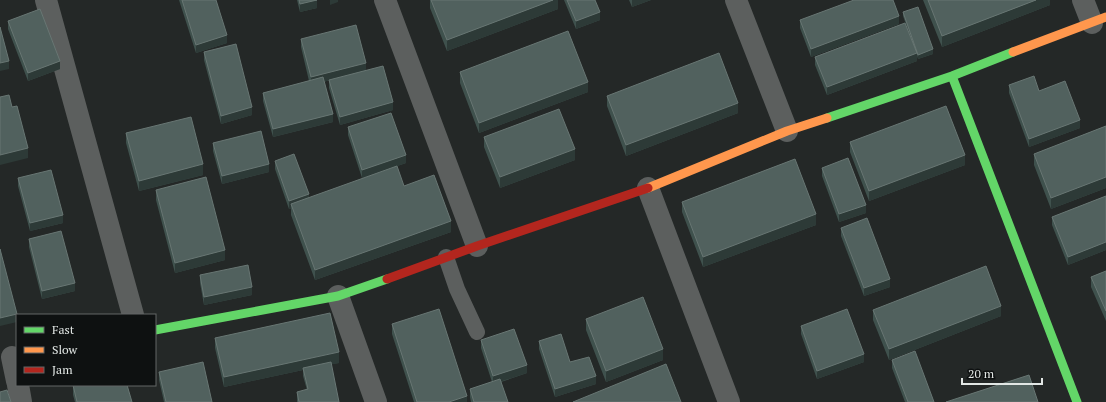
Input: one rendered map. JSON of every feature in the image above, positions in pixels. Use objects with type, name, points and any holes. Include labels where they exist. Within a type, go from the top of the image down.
[{"type":"street","points":[[46,0],[133,314]]},
{"type":"street","points":[[385,0],[476,246]]},
{"type":"street","points":[[736,0],[787,131]]},
{"type":"street","points":[[156,330],[338,296],[476,246],[648,188],[787,131],[952,76],[1099,20],[1083,0]]},
{"type":"street","points":[[952,76],[1077,402]]},
{"type":"street","points":[[648,188],[728,402]]},
{"type":"street","points":[[338,296],[376,402]]},
{"type":"street","points":[[10,357],[16,378]]},
{"type":"street","points":[[18,386],[21,402]]},
{"type":"lane","points":[[446,257],[457,289],[476,332]]},
{"type":"building","points":[[182,0],[216,0],[227,35],[196,45]]},
{"type":"building","points":[[299,0],[317,0],[300,4]]},
{"type":"building","points":[[431,0],[553,0],[447,40]]},
{"type":"building","points":[[567,0],[595,0],[600,12],[576,21]]},
{"type":"building","points":[[854,0],[893,0],[899,16],[811,49],[800,20]]},
{"type":"building","points":[[928,0],[1036,0],[942,36]]},
{"type":"building","points":[[918,7],[933,49],[918,55],[903,12]]},
{"type":"building","points":[[40,9],[60,61],[28,73],[8,21]]},
{"type":"building","points":[[905,23],[917,53],[827,87],[815,57]]},
{"type":"building","points":[[356,25],[366,63],[311,77],[301,39]]},
{"type":"building","points":[[0,27],[9,61],[0,63]]},
{"type":"building","points":[[568,31],[588,82],[479,123],[460,72]]},
{"type":"building","points":[[236,44],[252,107],[221,116],[204,52]]},
{"type":"building","points":[[719,53],[738,103],[626,145],[607,96]]},
{"type":"building","points":[[383,66],[393,102],[340,117],[329,80]]},
{"type":"building","points":[[1034,76],[1039,91],[1065,81],[1080,120],[1029,139],[1009,85]]},
{"type":"building","points":[[323,77],[333,114],[273,129],[263,93]]},
{"type":"building","points":[[9,95],[12,107],[17,106],[28,148],[0,155],[0,97]]},
{"type":"building","points":[[946,106],[965,155],[869,191],[850,142]]},
{"type":"building","points":[[559,109],[575,149],[500,177],[484,137]]},
{"type":"building","points":[[391,113],[406,155],[362,170],[348,127]]},
{"type":"building","points":[[191,117],[203,164],[139,181],[126,133]]},
{"type":"building","points":[[1106,126],[1106,177],[1051,198],[1034,154]]},
{"type":"building","points":[[261,131],[269,164],[222,176],[213,143]]},
{"type":"building","points":[[294,154],[309,194],[289,201],[275,161]]},
{"type":"building","points":[[848,158],[866,205],[839,214],[822,168]]},
{"type":"building","points":[[795,159],[816,214],[703,257],[682,202]]},
{"type":"building","points":[[397,166],[404,186],[434,175],[451,221],[315,270],[291,204]]},
{"type":"building","points":[[51,170],[63,215],[30,223],[18,178]]},
{"type":"building","points":[[206,177],[225,250],[175,263],[156,190]]},
{"type":"building","points":[[1106,196],[1106,242],[1068,257],[1052,217]]},
{"type":"building","points":[[867,218],[890,279],[864,288],[841,228]]},
{"type":"building","points":[[61,231],[75,283],[42,291],[29,239]]},
{"type":"building","points":[[0,249],[17,314],[0,318]]},
{"type":"building","points":[[248,265],[252,287],[204,297],[200,275]]},
{"type":"building","points":[[986,266],[1001,306],[889,349],[873,310]]},
{"type":"building","points":[[1106,271],[1106,311],[1091,277]]},
{"type":"building","points":[[643,297],[663,349],[606,371],[586,319]]},
{"type":"building","points":[[439,309],[467,396],[449,402],[417,402],[392,324]]},
{"type":"building","points":[[847,309],[864,354],[817,371],[801,326]]},
{"type":"building","points":[[330,313],[339,352],[224,377],[215,338]]},
{"type":"building","points":[[514,329],[527,365],[493,376],[481,340]]},
{"type":"building","points":[[561,334],[570,362],[589,357],[596,376],[555,389],[539,341]]},
{"type":"building","points":[[915,351],[934,402],[908,402],[892,360]]},
{"type":"building","points":[[203,362],[212,402],[166,402],[159,372]]},
{"type":"building","points":[[331,362],[339,402],[299,402],[297,392],[308,389],[303,368]]},
{"type":"building","points":[[666,364],[681,402],[573,402]]},
{"type":"building","points":[[1029,375],[1038,402],[946,402]]},
{"type":"building","points":[[500,379],[508,402],[474,402],[470,389]]},
{"type":"building","points":[[73,386],[127,386],[132,402],[77,402]]},
{"type":"building","points":[[7,390],[11,402],[0,402],[0,392]]},
{"type":"traffic: fast","points":[[827,118],[952,76],[1013,52]]},
{"type":"traffic: fast","points":[[952,76],[1077,402]]},
{"type":"traffic: fast","points":[[156,330],[338,296],[387,279]]},
{"type":"traffic: slow","points":[[1013,52],[1106,17]]},
{"type":"traffic: slow","points":[[648,188],[787,131],[827,118]]},
{"type":"traffic: jam","points":[[387,279],[477,246],[648,188]]}]
